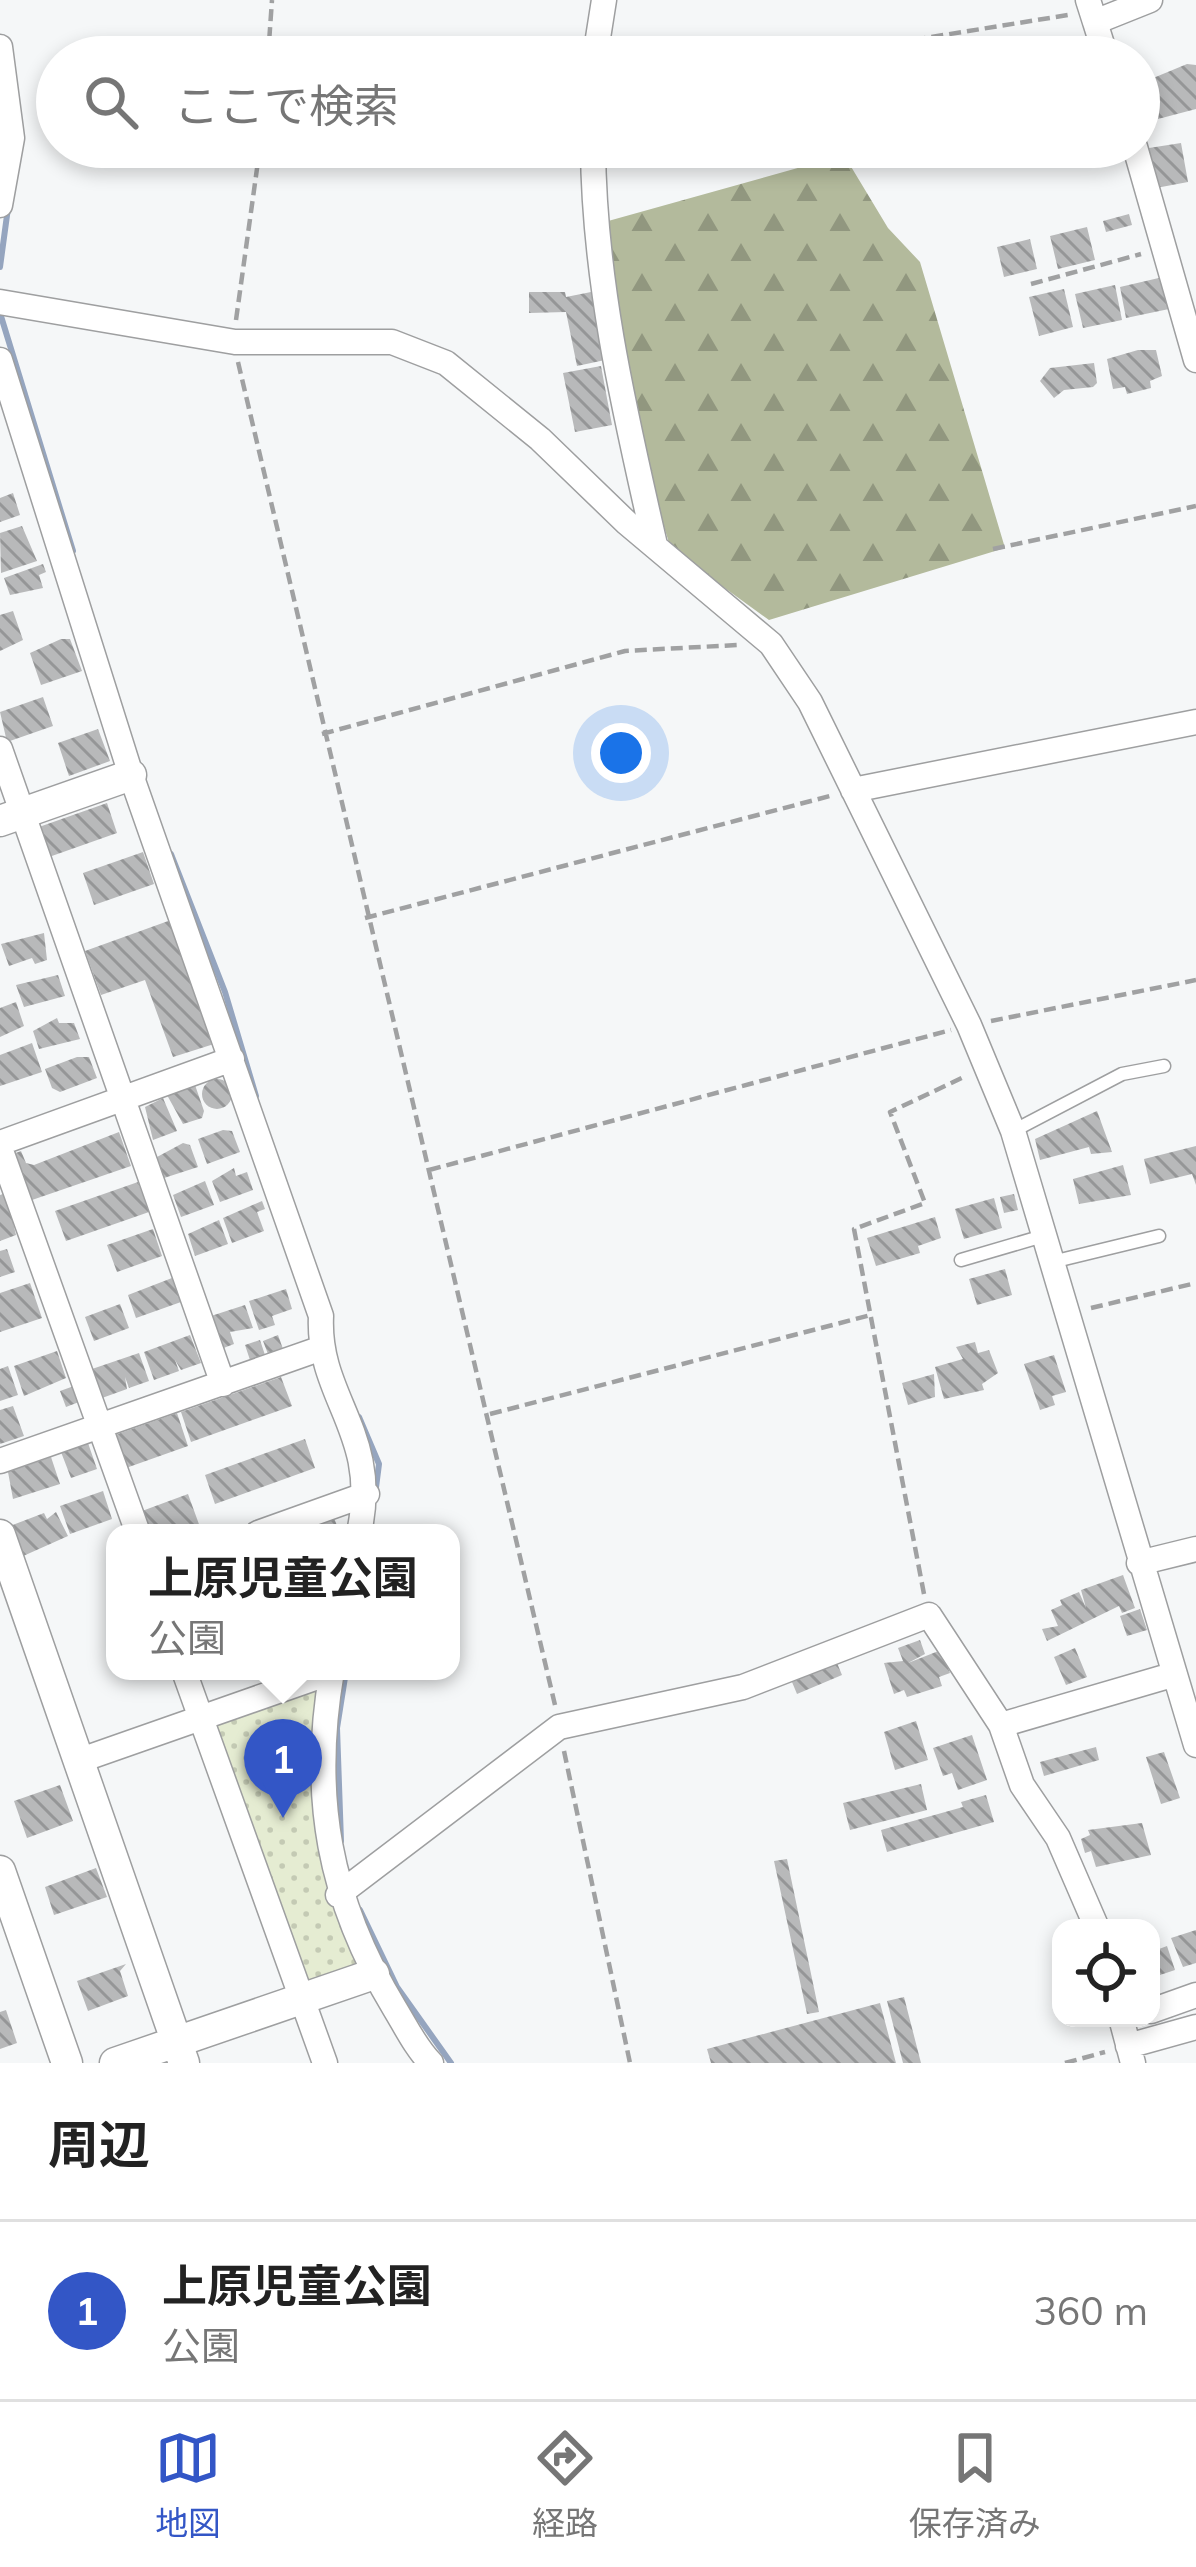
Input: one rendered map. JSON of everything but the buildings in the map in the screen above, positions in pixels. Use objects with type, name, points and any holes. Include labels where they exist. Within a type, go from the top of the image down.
[{"type":"street","points":[[598,36],[604,0]]},
{"type":"street","points":[[1091,11],[1150,0]]},
{"type":"street","points":[[0,46],[12,138],[0,205]]},
{"type":"street","points":[[593,168],[594,223],[612,355],[656,545]]},
{"type":"street","points":[[1142,168],[1196,359]]},
{"type":"street","points":[[0,302],[235,342],[392,342],[446,363],[540,439],[771,644],[810,702],[988,1066],[1013,1131],[1196,1745]]},
{"type":"street","points":[[0,360],[4,388],[131,775],[321,1316],[320,1349],[358,1438],[367,1495],[360,1524]]},
{"type":"street","points":[[853,790],[1196,722]]},
{"type":"street","points":[[0,749],[11,817],[123,1098],[224,1384]]},
{"type":"street","points":[[11,817],[131,775]]},
{"type":"street","points":[[135,1524],[0,1146],[232,1059]]},
{"type":"street","points":[[0,1461],[320,1349]]},
{"type":"street","points":[[285,1524],[367,1495]]},
{"type":"street","points":[[0,1535],[180,2053]]},
{"type":"street","points":[[1139,1563],[1196,1550]]},
{"type":"street","points":[[338,1895],[559,1727],[743,1687],[929,1615],[1000,1725],[1022,1785],[1058,1838],[1093,1919]]},
{"type":"street","points":[[1000,1725],[1172,1675]]},
{"type":"street","points":[[187,1680],[326,2063]]},
{"type":"street","points":[[78,1761],[309,1680]]},
{"type":"street","points":[[331,1680],[320,1741],[338,1895],[374,1974],[431,2063]]},
{"type":"street","points":[[0,1870],[68,2063]]},
{"type":"street","points":[[116,2063],[180,2053],[304,1998],[374,1974]]},
{"type":"street","points":[[1160,2008],[1196,1995]]},
{"type":"street","points":[[1127,2033],[1196,2027]]},
{"type":"lane","points":[[1013,1131],[1122,1074],[1164,1066]]},
{"type":"lane","points":[[961,1260],[1045,1236]]},
{"type":"lane","points":[[1052,1262],[1159,1236]]},
{"type":"path","points":[[269,36],[272,0]]},
{"type":"path","points":[[937,36],[1091,11]]},
{"type":"path","points":[[257,168],[235,342],[365,918],[490,1414],[630,2063]]},
{"type":"path","points":[[1031,284],[1167,247]]},
{"type":"path","points":[[993,549],[1196,506]]},
{"type":"path","points":[[322,734],[626,651],[771,644]]},
{"type":"path","points":[[365,918],[853,790]]},
{"type":"path","points":[[429,1170],[969,1025],[1196,980]]},
{"type":"path","points":[[929,1615],[854,1229],[925,1203],[890,1112],[988,1066]]},
{"type":"path","points":[[1067,1314],[1196,1283]]},
{"type":"path","points":[[490,1414],[871,1315]]},
{"type":"path","points":[[1065,2063],[1127,2033]]},
{"type":"green space","points":[[798,168],[852,168],[888,228],[920,262],[1005,548],[769,620],[671,549],[640,450],[601,223]]},
{"type":"green space","points":[[309,1680],[332,1680],[338,1895],[374,1974],[304,1998],[199,1719]]},
{"type":"waterway","points":[[0,267],[8,208]]},
{"type":"waterway","points":[[0,313],[73,551]]},
{"type":"waterway","points":[[171,854],[225,992],[256,1096]]},
{"type":"waterway","points":[[359,1417],[379,1464],[375,1495]]},
{"type":"waterway","points":[[341,1841],[337,1728],[345,1680]]},
{"type":"waterway","points":[[360,1910],[397,1987],[451,2063]]},
{"type":"place","name":"上原児童公園","points":[[283,1818]]}]
